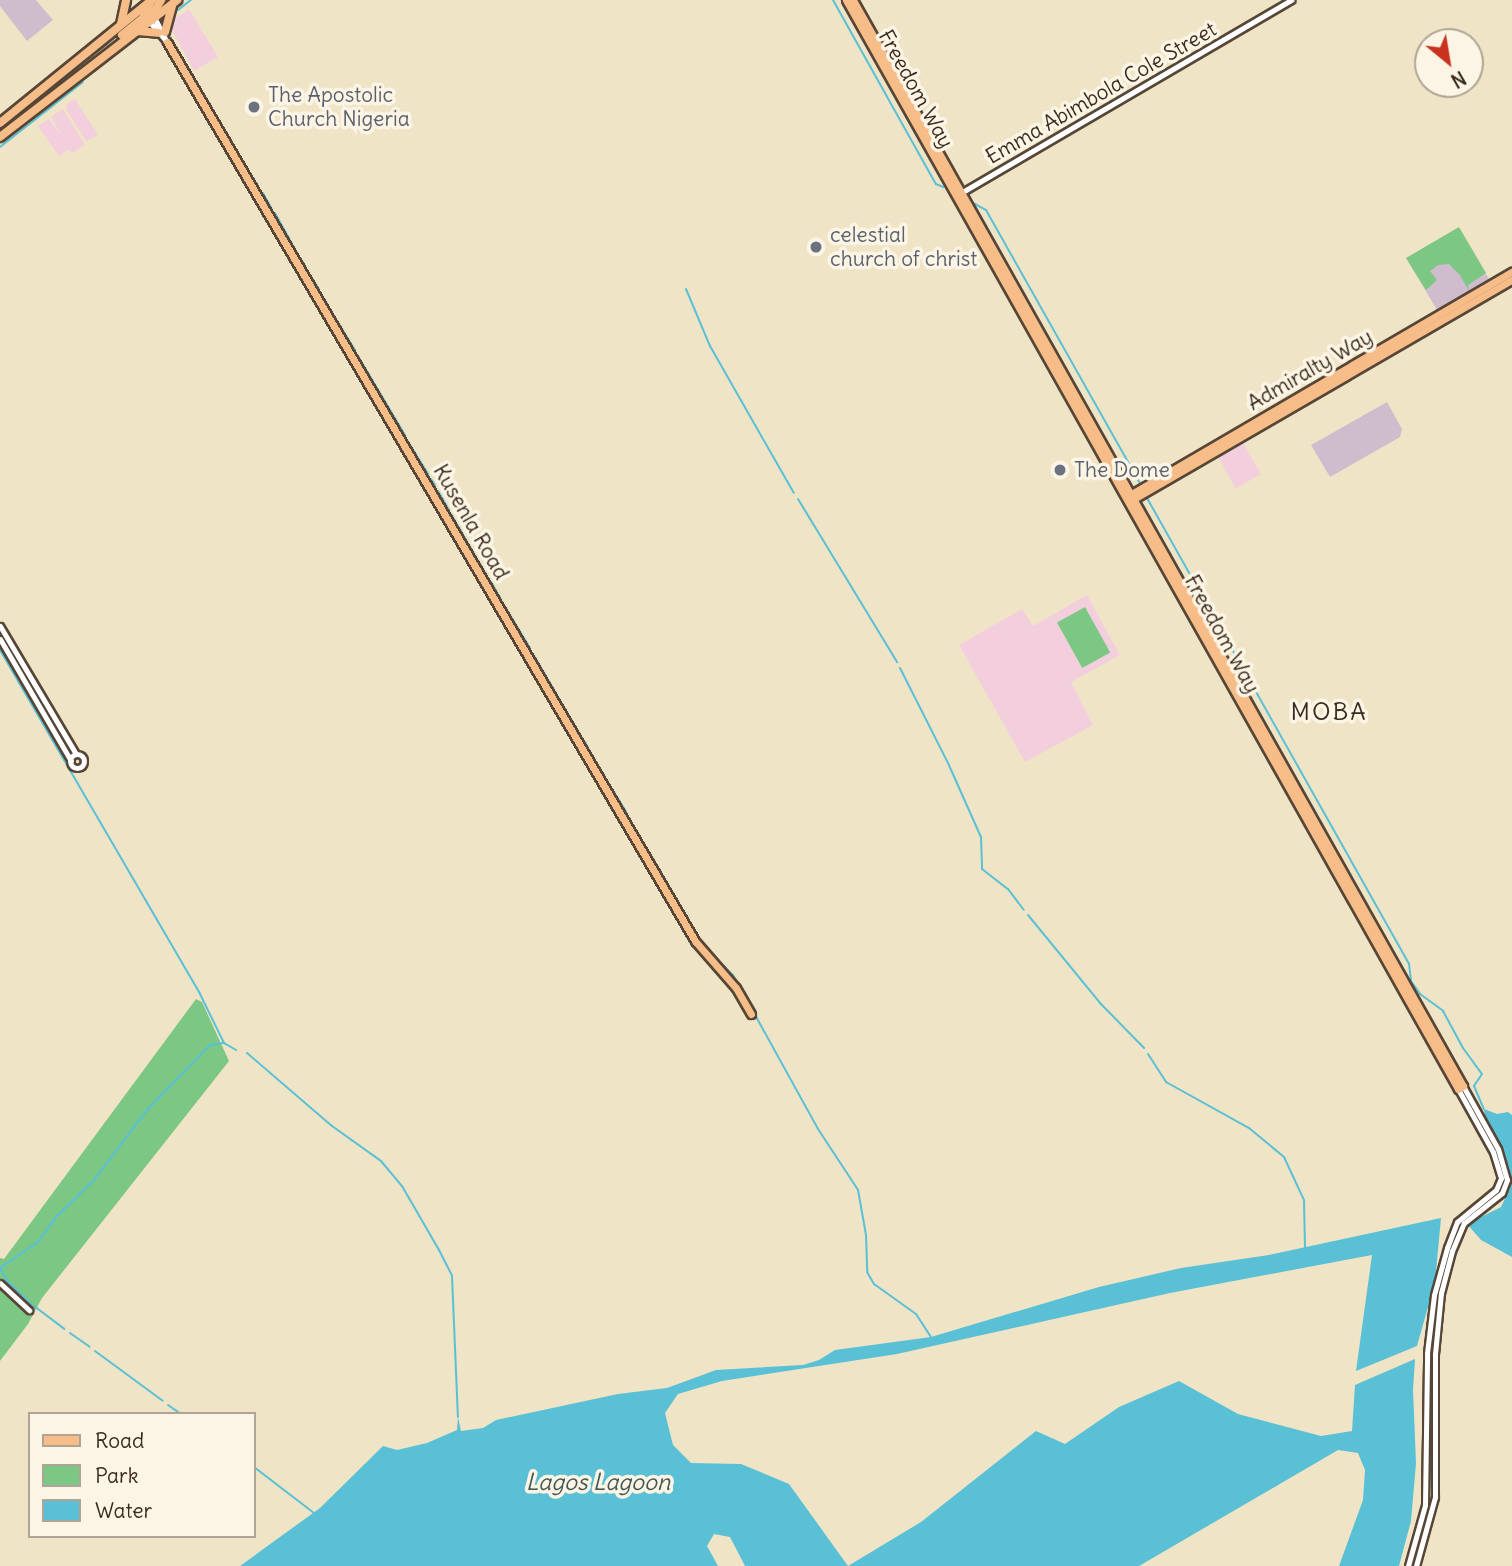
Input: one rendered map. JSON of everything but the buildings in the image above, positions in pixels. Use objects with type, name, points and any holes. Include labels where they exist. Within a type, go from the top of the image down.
[{"type":"highway","points":[[121,25],[126,0]]},
{"type":"highway","points":[[0,123],[121,25],[162,0]]},
{"type":"highway","points":[[52,96],[57,88],[149,7],[175,1]]},
{"type":"highway","points":[[136,31],[161,33],[175,1]]},
{"type":"highway","points":[[0,137],[136,31],[149,7]]},
{"type":"main road","name":"Freedom Way","points":[[846,0],[959,194]]},
{"type":"main road","name":"Freedom Way","points":[[853,0],[1460,1087]]},
{"type":"main road","name":"Kusenla Road","points":[[167,42],[695,941],[736,988],[751,1014]]},
{"type":"main road","name":"Admiralty Way","points":[[1130,498],[1512,272]]},
{"type":"main road","name":"Admiralty Way","points":[[1130,498],[1512,280]]},
{"type":"street","name":"Emma Abimbola Cole Street","points":[[959,194],[1291,0]]},
{"type":"street","name":"Kusenla Road","points":[[149,7],[167,42]]},
{"type":"street","points":[[0,626],[76,754],[83,757],[82,765],[74,766],[0,639]]},
{"type":"street","points":[[71,761],[76,754]]},
{"type":"street","points":[[1416,1566],[1435,1497],[1436,1354],[1441,1293],[1452,1251],[1464,1223],[1502,1193],[1507,1180],[1460,1087]]},
{"type":"street","points":[[1408,1566],[1425,1505],[1427,1353],[1434,1295],[1457,1222],[1496,1189],[1502,1166]]},
{"type":"street","points":[[0,1283],[29,1310]]},
{"type":"shaded area","points":[[0,0],[36,0],[53,20],[27,41],[0,6]]},
{"type":"shaded area","points":[[189,9],[218,57],[194,71],[171,28],[173,20]]},
{"type":"shaded area","points":[[75,99],[98,135],[86,141],[66,109],[66,105]]},
{"type":"shaded area","points":[[63,109],[85,145],[72,153],[69,149],[59,156],[38,126],[49,119],[62,136],[51,117]]},
{"type":"shaded area","points":[[1473,253],[1489,279],[1437,310],[1406,258]]},
{"type":"shaded area","points":[[1387,402],[1402,429],[1400,437],[1330,477],[1311,445]]},
{"type":"shaded area","points":[[1243,442],[1261,474],[1236,488],[1218,456]]},
{"type":"shaded area","points":[[1087,595],[1120,655],[1071,682],[1093,725],[1025,762],[959,645],[1022,609],[1033,626]]},
{"type":"green space","points":[[1459,227],[1486,273],[1468,285],[1469,291],[1460,275],[1449,264],[1438,265],[1430,271],[1437,280],[1426,290],[1406,258]]},
{"type":"green space","points":[[1085,607],[1110,652],[1082,668],[1057,623]]},
{"type":"green space","points":[[196,999],[202,1002],[229,1061],[42,1298],[28,1324],[0,1361],[0,1258],[4,1259]]},
{"type":"water","points":[[1484,1109],[1497,1114],[1508,1112],[1512,1115],[1512,1257],[1481,1240],[1467,1224],[1501,1207],[1510,1188],[1509,1167],[1486,1123]]},
{"type":"water","name":"Lagos Lagoon","points":[[1441,1218],[1435,1282],[1417,1346],[1356,1371],[1372,1255],[1170,1293],[897,1354],[722,1381],[678,1394],[665,1413],[673,1445],[691,1463],[741,1464],[789,1484],[848,1566],[745,1566],[730,1537],[714,1534],[707,1546],[718,1566],[240,1566],[320,1508],[383,1446],[397,1450],[427,1443],[457,1430],[458,1417],[461,1431],[483,1428],[496,1420],[618,1394],[667,1388],[716,1370],[803,1365],[819,1360],[835,1350],[931,1337],[1099,1287],[1181,1268],[1269,1255]]},
{"type":"water","points":[[1415,1359],[1413,1390],[1416,1463],[1411,1521],[1399,1566],[1339,1566],[1363,1500],[1365,1470],[1358,1453],[1338,1450],[1139,1566],[848,1566],[921,1522],[1036,1431],[1065,1444],[1119,1407],[1179,1381],[1238,1414],[1321,1436],[1352,1431],[1355,1385]]},
{"type":"waterway","points":[[178,10],[191,0]]},
{"type":"waterway","points":[[833,0],[936,184],[943,187]]},
{"type":"waterway","points":[[0,147],[83,82]]},
{"type":"waterway","points":[[263,193],[272,209]]},
{"type":"waterway","points":[[973,203],[986,210],[1139,482]]},
{"type":"waterway","points":[[275,213],[292,244]]},
{"type":"waterway","points":[[295,250],[298,254]]},
{"type":"waterway","points":[[303,262],[306,268]]},
{"type":"waterway","points":[[312,278],[319,289]]},
{"type":"waterway","points":[[686,289],[710,346],[794,493]]},
{"type":"waterway","points":[[321,294],[328,305]]},
{"type":"waterway","points":[[331,311],[355,350]]},
{"type":"waterway","points":[[358,356],[405,435]]},
{"type":"waterway","points":[[407,440],[428,474]]},
{"type":"waterway","points":[[431,479],[435,485]]},
{"type":"waterway","points":[[438,491],[449,510]]},
{"type":"waterway","points":[[1147,498],[1409,964],[1411,981],[1420,994],[1443,1011],[1463,1048],[1482,1074],[1474,1086],[1484,1109]]},
{"type":"waterway","points":[[798,499],[897,662]]},
{"type":"waterway","points":[[451,514],[487,576]]},
{"type":"waterway","points":[[491,582],[501,599]]},
{"type":"waterway","points":[[504,605],[530,648]]},
{"type":"waterway","points":[[0,650],[200,994],[224,1043],[236,1050]]},
{"type":"waterway","points":[[533,654],[581,736]]},
{"type":"waterway","points":[[900,668],[948,763],[981,837],[982,869],[1008,889],[1024,910]]},
{"type":"waterway","points":[[585,742],[588,748]]},
{"type":"waterway","points":[[590,752],[605,777]]},
{"type":"waterway","points":[[607,781],[626,812]]},
{"type":"waterway","points":[[628,817],[648,851]]},
{"type":"waterway","points":[[652,857],[704,947]]},
{"type":"waterway","points":[[1028,915],[1100,1003],[1144,1048]]},
{"type":"waterway","points":[[708,951],[733,975],[818,1129],[858,1190],[866,1235],[867,1272],[874,1284],[916,1314],[931,1337]]},
{"type":"waterway","points":[[31,1304],[8,1282],[0,1268],[38,1242],[57,1216],[94,1180],[147,1110],[210,1045],[223,1043]]},
{"type":"waterway","points":[[247,1053],[332,1126],[381,1161],[402,1186],[452,1276],[458,1417]]},
{"type":"waterway","points":[[1148,1054],[1166,1082],[1249,1128],[1284,1157],[1304,1200],[1305,1248]]},
{"type":"waterway","points":[[34,1306],[64,1329]]},
{"type":"waterway","points":[[70,1333],[90,1347]]},
{"type":"waterway","points":[[95,1351],[163,1401]]},
{"type":"waterway","points":[[168,1405],[178,1412]]},
{"type":"waterway","points":[[256,1469],[314,1513]]},
{"type":"place","name":"The Apostolic Church Nigeria","points":[[254,107]]},
{"type":"place","name":"celestial church of christ","points":[[816,247]]},
{"type":"place","name":"The Dome","points":[[1060,470]]},
{"type":"district","name":"MOBA","points":[[1329,712]]}]
